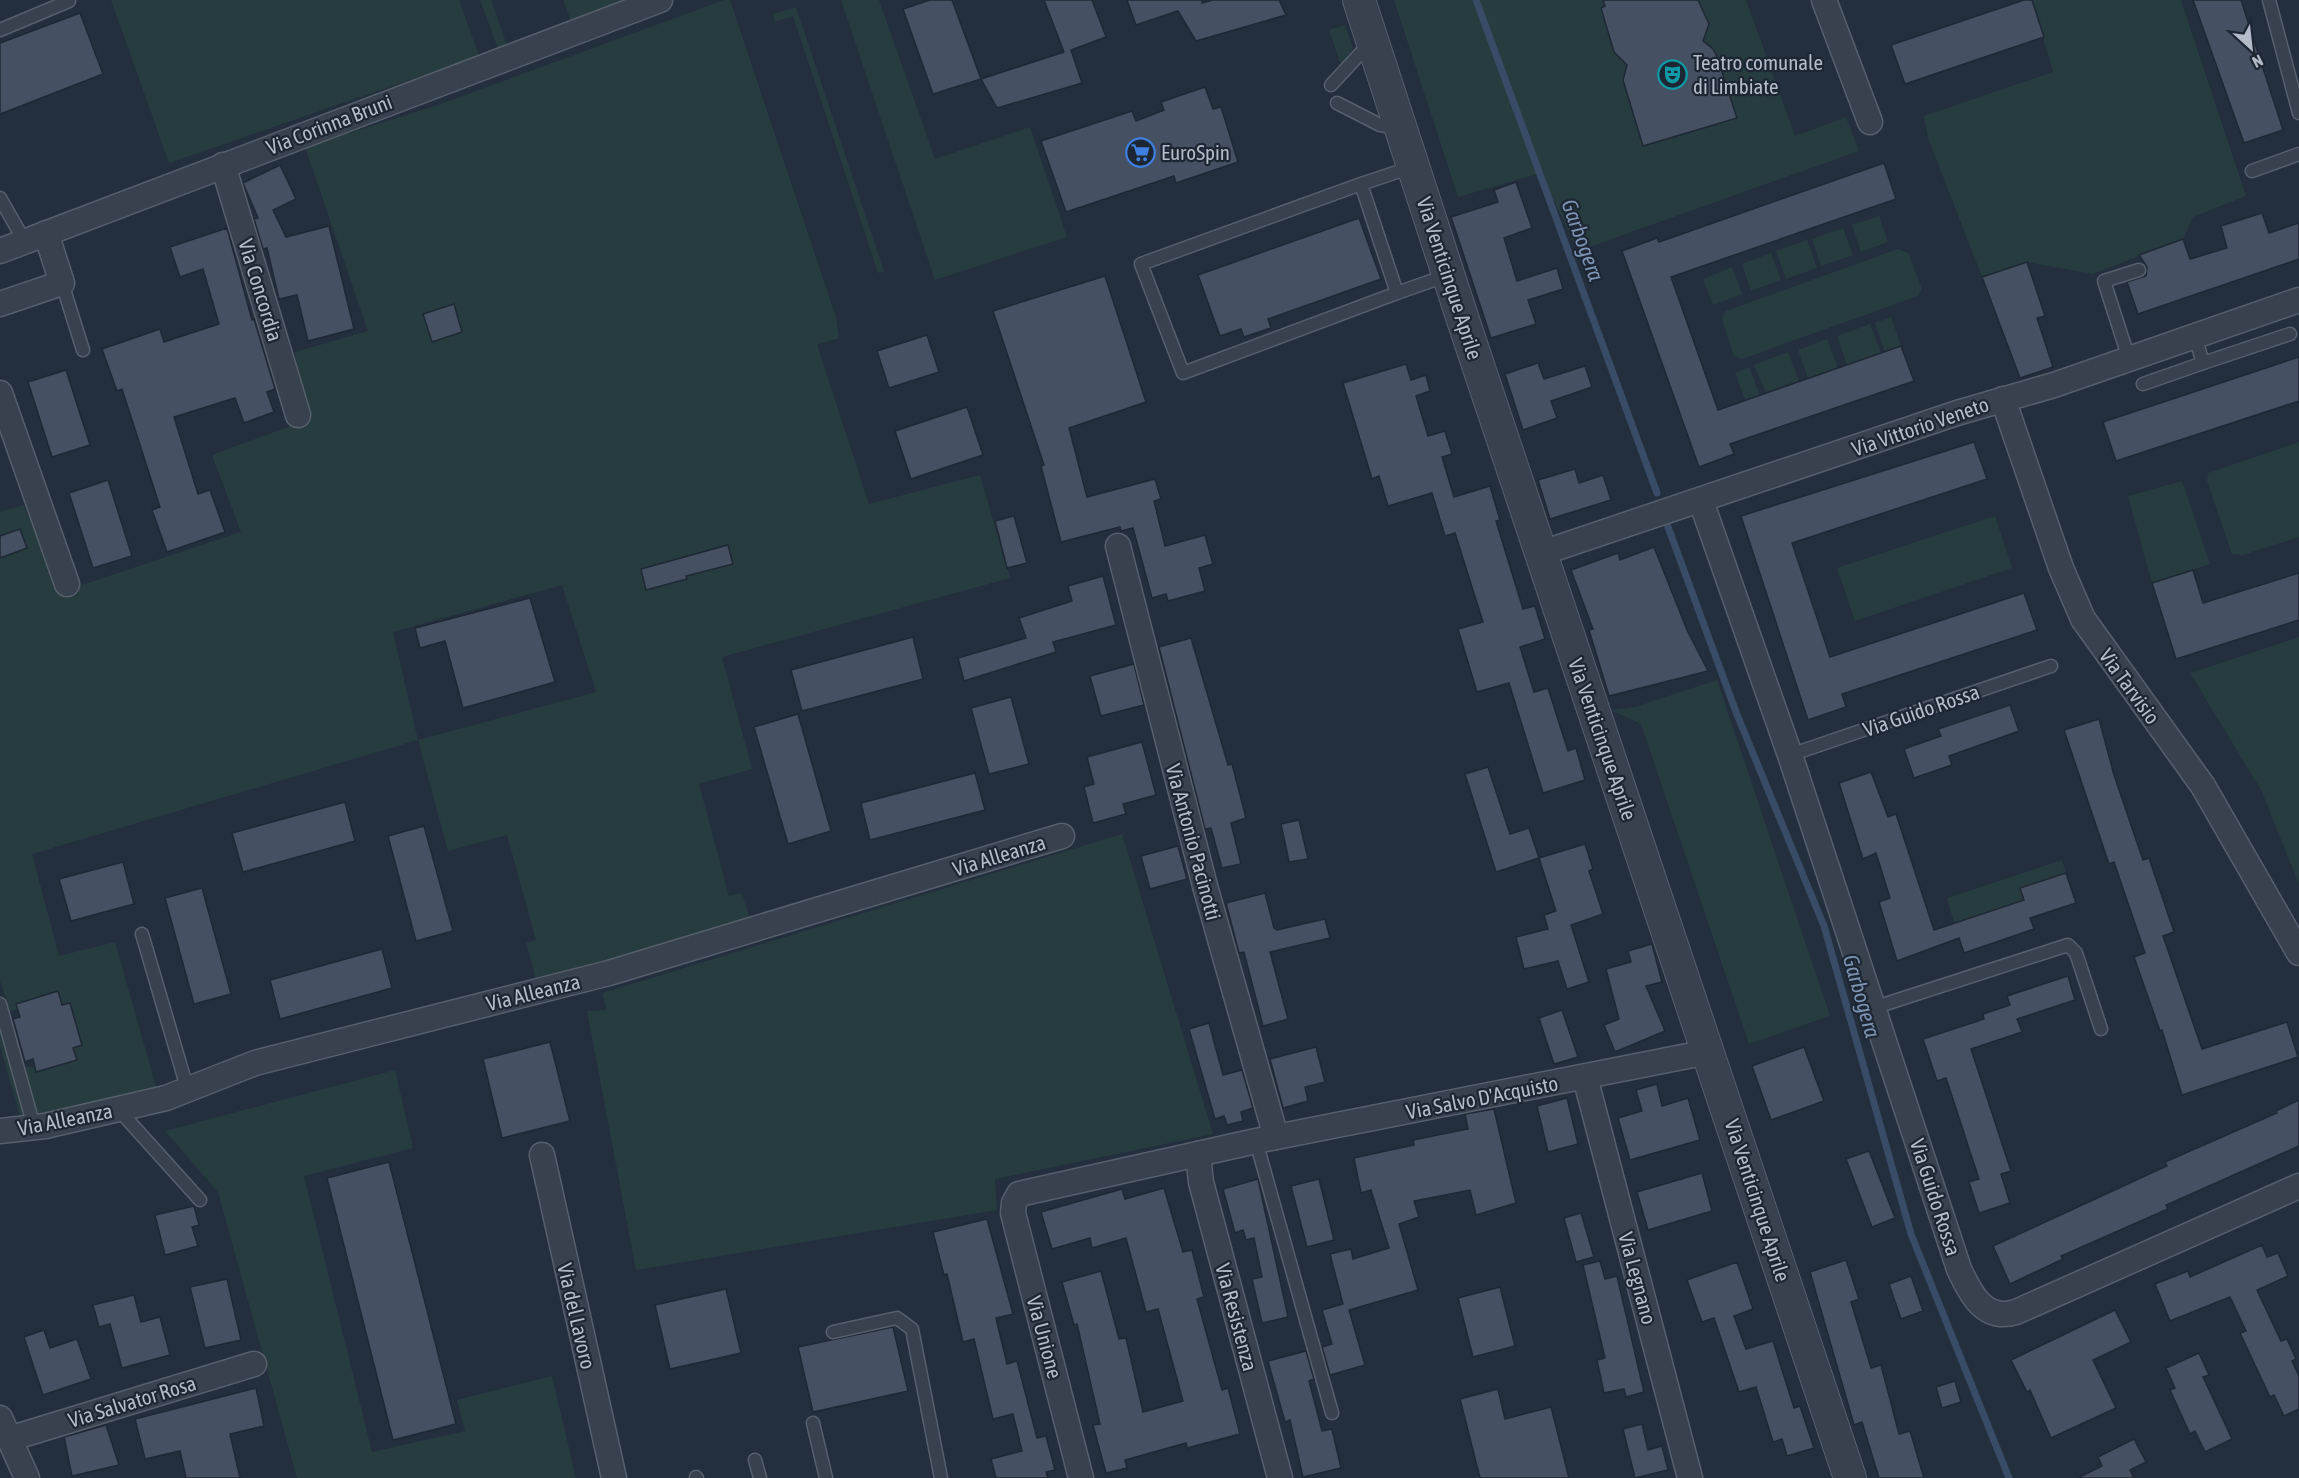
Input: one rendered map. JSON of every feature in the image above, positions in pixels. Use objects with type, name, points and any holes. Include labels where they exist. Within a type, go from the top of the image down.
[{"type":"street","name":"Via Corinna Bruni","points":[[0,251],[660,0]]},
{"type":"street","name":"Via Venticinque Aprile","points":[[1359,0],[1365,48],[1390,127],[1413,166],[1850,1478]]},
{"type":"street","points":[[1824,0],[1870,122]]},
{"type":"street","name":"Via Concordia","points":[[223,165],[298,415]]},
{"type":"street","points":[[0,304],[62,283],[35,237]]},
{"type":"street","name":"Via Vittorio Veneto","points":[[1542,553],[2002,399],[2054,385],[2299,300]]},
{"type":"street","points":[[0,393],[68,584]]},
{"type":"street","name":"Via Tarvisio","points":[[2002,399],[2061,568],[2089,630],[2203,786],[2299,953]]},
{"type":"street","name":"Via Guido Rossa","points":[[1701,501],[1790,755],[1959,1269],[1973,1298],[1988,1311],[1997,1314],[2016,1312],[2299,1186]]},
{"type":"street","name":"Via Antonio Pacinotti","points":[[1118,546],[1205,886],[1266,1139]]},
{"type":"street","name":"Via Alleanza","points":[[0,1131],[34,1127],[188,1091],[255,1063],[609,973],[1062,836]]},
{"type":"street","name":"Via Salvo D'Acquisto","points":[[1017,1197],[1028,1191],[1266,1139],[1708,1052]]},
{"type":"street","name":"Via Legnano","points":[[1585,1077],[1690,1478]]},
{"type":"street","name":"Via Resistenza","points":[[1198,1154],[1201,1182],[1280,1478]]},
{"type":"street","name":"Via del Lavoro","points":[[542,1155],[614,1478]]},
{"type":"street","name":"Via Unione","points":[[1017,1197],[1013,1214],[1082,1478]]},
{"type":"street","name":"Via Salvator Rosa","points":[[5,1429],[254,1364]]},
{"type":"street","points":[[5,1429],[27,1478]]},
{"type":"lane","points":[[2269,0],[2299,113]]},
{"type":"lane","points":[[0,30],[69,1]]},
{"type":"lane","points":[[1331,85],[1365,48]]},
{"type":"lane","points":[[1337,103],[1390,127]]},
{"type":"lane","points":[[2252,171],[2299,154]]},
{"type":"lane","points":[[1413,166],[1141,264],[1183,373],[1448,275]]},
{"type":"lane","points":[[1361,184],[1397,293]]},
{"type":"lane","points":[[0,198],[35,237]]},
{"type":"lane","points":[[2129,359],[2104,281],[2139,270]]},
{"type":"lane","points":[[62,283],[83,350]]},
{"type":"lane","points":[[2143,384],[2290,334]]},
{"type":"lane","points":[[2195,336],[2203,363]]},
{"type":"lane","name":"Via Guido Rossa","points":[[1790,755],[2051,666]]},
{"type":"lane","points":[[142,934],[188,1091]]},
{"type":"lane","points":[[1873,1008],[2068,945],[2076,953],[2101,1029]]},
{"type":"lane","points":[[0,1004],[34,1127]]},
{"type":"lane","points":[[118,1109],[200,1200]]},
{"type":"lane","points":[[1266,1139],[1332,1413]]},
{"type":"lane","points":[[833,1332],[897,1318],[912,1329],[941,1478]]},
{"type":"lane","points":[[813,1424],[826,1478]]},
{"type":"lane","points":[[755,1460],[760,1478]]},
{"type":"green space","points":[[111,0],[459,0],[479,56],[169,163]]},
{"type":"green space","points":[[480,0],[491,0],[508,48],[499,51]]},
{"type":"green space","points":[[563,0],[625,0],[571,20]]},
{"type":"green space","points":[[724,0],[730,0],[836,317],[839,338],[817,345],[869,504],[980,475],[1010,578],[722,657],[752,769],[699,784],[729,896],[742,893],[750,920],[536,979],[526,943],[536,940],[507,835],[448,851],[418,740],[32,854],[59,956],[115,942],[157,1090],[38,1120],[24,1067],[35,1067],[37,1072],[76,1060],[73,1048],[82,1045],[70,1003],[62,1005],[58,991],[16,1004],[17,1009],[10,1011],[0,981],[0,512],[23,505],[64,591],[241,532],[212,455],[304,421],[295,352],[368,331],[305,147],[438,105]],"holes":[[[562,585],[596,692],[418,740],[393,632]]]},
{"type":"green space","points":[[841,0],[879,0],[935,159],[1030,127],[1067,237],[935,280]]},
{"type":"green space","points":[[1394,0],[1746,0],[1795,136],[1846,117],[1859,151],[1578,251],[1541,173],[1458,197]]},
{"type":"green space","points":[[2032,0],[2181,0],[2246,196],[2193,217],[2183,239],[2093,274],[2027,262],[1982,277],[1928,138],[1924,116],[2053,72]]},
{"type":"green space","points":[[796,7],[884,271],[878,273],[793,16],[775,22],[773,14]]},
{"type":"green space","points":[[1345,25],[1353,48],[1341,65],[1329,30]]},
{"type":"green space","points":[[1879,216],[1888,242],[1861,252],[1852,225]]},
{"type":"green space","points":[[1843,228],[1853,255],[1821,266],[1812,239]]},
{"type":"green space","points":[[1807,240],[1817,268],[1786,279],[1776,251]]},
{"type":"green space","points":[[1898,249],[1908,253],[1922,289],[1918,296],[1742,359],[1734,356],[1722,319],[1726,311]]},
{"type":"green space","points":[[1771,253],[1781,280],[1751,291],[1742,264]]},
{"type":"green space","points":[[1732,267],[1742,294],[1713,305],[1703,279]]},
{"type":"green space","points":[[1891,317],[1901,346],[1885,352],[1875,323]]},
{"type":"green space","points":[[1870,324],[1881,353],[1847,365],[1837,336]]},
{"type":"green space","points":[[1827,339],[1838,368],[1808,378],[1798,350]]},
{"type":"green space","points":[[1788,352],[1799,381],[1766,392],[1754,365]]},
{"type":"green space","points":[[1749,367],[1760,395],[1745,400],[1735,373]]},
{"type":"green space","points":[[2299,442],[2299,537],[2243,555],[2232,554],[2207,481],[2208,473]]},
{"type":"green space","points":[[2182,481],[2210,564],[2152,583],[2128,496]]},
{"type":"green space","points":[[1995,516],[2012,568],[1855,621],[1837,568]]},
{"type":"green space","points":[[2299,637],[2299,884],[2261,790],[2190,673]]},
{"type":"green space","points":[[1717,680],[1830,1016],[1749,1044],[1641,724],[1611,710],[1635,707]]},
{"type":"green space","points":[[1122,834],[1213,1134],[995,1179],[997,1210],[636,1270],[587,1011],[607,1010],[602,993]]},
{"type":"green space","points":[[2062,860],[2066,873],[2021,888],[2024,900],[1954,923],[1947,898]]},
{"type":"green space","points":[[0,1028],[27,1122],[22,1124],[0,1046]]},
{"type":"green space","points":[[395,1070],[413,1148],[304,1176],[372,1452],[465,1431],[457,1400],[552,1376],[576,1478],[297,1478],[218,1192],[165,1131]]},
{"type":"building","points":[[930,0],[952,0],[981,79],[933,94],[903,9]]},
{"type":"building","points":[[1044,0],[1092,0],[1106,37],[1071,50],[1082,83],[997,108],[981,79],[1064,52]]},
{"type":"building","points":[[1127,0],[1202,0],[1202,3],[1213,0],[1279,0],[1286,15],[1196,41],[1178,11],[1136,25]]},
{"type":"building","name":"Teatro comunale di Limbiate","points":[[1603,0],[1698,0],[1709,24],[1703,41],[1713,49],[1717,57],[1737,118],[1643,146],[1623,80],[1627,65],[1614,52],[1601,8],[1605,6]]},
{"type":"building","points":[[2024,0],[2032,0],[2044,37],[1905,84],[1891,45]]},
{"type":"building","points":[[2193,0],[2241,0],[2283,130],[2244,143]]},
{"type":"building","points":[[80,13],[103,74],[0,114],[0,43]]},
{"type":"building","name":"EuroSpin","points":[[1205,87],[1213,109],[1221,107],[1238,162],[1176,183],[1174,176],[1066,212],[1041,141],[1132,111],[1136,121],[1164,110],[1161,102]]},
{"type":"building","points":[[1884,163],[1896,199],[1671,277],[1718,410],[1901,346],[1914,381],[1730,444],[1734,454],[1699,467],[1622,251],[1657,238],[1659,242]]},
{"type":"building","points":[[280,165],[296,199],[273,210],[286,237],[329,226],[354,329],[308,341],[297,295],[279,299],[267,248],[263,249],[254,219],[258,218],[243,183]]},
{"type":"building","points":[[1516,182],[1532,228],[1504,238],[1517,281],[1557,268],[1563,289],[1528,300],[1536,324],[1491,338],[1451,217],[1498,202],[1494,190]]},
{"type":"building","points":[[2262,213],[2269,233],[2299,223],[2299,259],[2138,314],[2127,282],[2146,276],[2147,267],[2139,255],[2183,239],[2190,259],[2227,248],[2221,226]]},
{"type":"building","points":[[1359,218],[1381,279],[1268,319],[1271,328],[1244,337],[1241,329],[1220,336],[1198,275]]},
{"type":"building","points":[[227,228],[252,320],[254,319],[275,389],[267,392],[274,412],[244,423],[235,398],[174,417],[198,494],[210,490],[225,532],[167,552],[152,510],[160,507],[122,389],[117,391],[102,349],[160,329],[164,342],[219,324],[203,269],[180,277],[170,247]]},
{"type":"building","points":[[2027,262],[2045,316],[2037,318],[2053,367],[2020,378],[1982,277]]},
{"type":"building","points":[[1105,276],[1146,402],[1069,428],[1087,497],[1155,479],[1161,499],[1154,501],[1165,546],[1205,535],[1213,564],[1199,568],[1205,591],[1168,601],[1166,594],[1152,598],[1133,528],[1121,531],[1120,527],[1061,542],[1041,466],[1044,465],[993,311]]},
{"type":"building","points":[[454,304],[462,332],[432,342],[423,314]]},
{"type":"building","points":[[927,335],[939,372],[889,388],[877,351]]},
{"type":"building","points":[[2299,357],[2299,401],[2116,461],[2103,422]]},
{"type":"building","points":[[1538,363],[1544,379],[1585,366],[1592,387],[1551,401],[1557,418],[1523,430],[1505,374]]},
{"type":"building","points":[[1406,364],[1411,380],[1426,375],[1430,391],[1416,396],[1428,436],[1445,431],[1452,454],[1442,457],[1454,497],[1490,486],[1500,520],[1496,521],[1523,609],[1535,606],[1545,639],[1520,647],[1534,692],[1548,688],[1568,751],[1576,748],[1585,780],[1543,793],[1509,683],[1477,692],[1458,629],[1483,622],[1455,533],[1445,536],[1432,493],[1388,506],[1379,476],[1372,479],[1343,383]]},
{"type":"building","points":[[66,370],[90,445],[52,457],[28,382]]},
{"type":"building","points":[[967,407],[983,455],[911,479],[895,431]]},
{"type":"building","points":[[1974,442],[1987,479],[1792,543],[1830,657],[2024,593],[2037,630],[1842,694],[1846,707],[1808,720],[1741,516]]},
{"type":"building","points":[[1575,469],[1579,483],[1603,475],[1611,500],[1550,519],[1538,480]]},
{"type":"building","points":[[108,480],[132,556],[93,568],[69,493]]},
{"type":"building","points":[[1014,516],[1027,563],[1007,568],[995,521]]},
{"type":"building","points":[[20,529],[27,548],[0,558],[0,536]]},
{"type":"building","points":[[728,545],[733,564],[686,576],[687,579],[646,590],[641,569]]},
{"type":"building","points":[[1654,547],[1687,630],[1708,671],[1609,696],[1589,630],[1593,629],[1571,570],[1618,553],[1620,560]]},
{"type":"building","points":[[2193,570],[2203,603],[2299,573],[2299,620],[2176,659],[2152,583]]},
{"type":"building","points":[[1103,576],[1116,625],[1053,642],[1056,652],[964,681],[958,658],[1026,638],[1019,618],[1072,601],[1068,586]]},
{"type":"building","points":[[530,598],[555,682],[463,708],[445,641],[420,648],[415,628]]},
{"type":"building","points":[[913,637],[923,679],[802,711],[791,670]]},
{"type":"building","points":[[1191,638],[1228,765],[1232,764],[1246,818],[1231,823],[1241,864],[1222,868],[1211,828],[1205,829],[1159,647]]},
{"type":"building","points":[[1134,664],[1144,705],[1101,716],[1090,676]]},
{"type":"building","points":[[1011,697],[1029,764],[989,774],[971,708]]},
{"type":"building","points":[[2010,705],[2019,731],[1949,756],[1952,765],[1914,778],[1904,749],[1941,736],[1938,729]]},
{"type":"building","points":[[798,714],[831,831],[788,844],[754,727]]},
{"type":"building","points":[[2099,719],[2114,775],[2143,860],[2149,858],[2174,932],[2163,936],[2202,1049],[2287,1022],[2298,1057],[2182,1095],[2162,1030],[2160,1031],[2134,957],[2145,953],[2114,862],[2109,864],[2064,730]]},
{"type":"building","points":[[1142,742],[1156,795],[1123,804],[1126,814],[1093,823],[1084,787],[1094,784],[1087,757]]},
{"type":"building","points":[[1488,767],[1510,834],[1529,828],[1539,858],[1496,872],[1465,774]]},
{"type":"building","points":[[1871,772],[1888,817],[1896,814],[1934,930],[2024,900],[2020,888],[2066,873],[2076,903],[2030,918],[2034,929],[1964,953],[1959,938],[1897,961],[1879,902],[1890,898],[1876,853],[1863,859],[1839,783]]},
{"type":"building","points":[[975,773],[985,810],[870,840],[861,803]]},
{"type":"building","points":[[345,802],[355,841],[243,872],[232,833]]},
{"type":"building","points":[[1299,820],[1308,859],[1289,862],[1281,824]]},
{"type":"building","points":[[424,826],[453,931],[416,941],[388,836]]},
{"type":"building","points":[[1585,844],[1593,869],[1589,871],[1603,914],[1571,925],[1589,982],[1567,989],[1558,961],[1524,969],[1516,937],[1548,929],[1544,915],[1556,911],[1539,858]]},
{"type":"building","points":[[1178,846],[1187,879],[1150,889],[1141,856]]},
{"type":"building","points":[[123,862],[134,904],[71,921],[59,879]]},
{"type":"building","points":[[202,888],[231,994],[194,1004],[165,898]]},
{"type":"building","points":[[1265,893],[1274,928],[1277,930],[1325,919],[1330,938],[1270,952],[1288,1019],[1263,1026],[1244,952],[1239,953],[1226,903]]},
{"type":"building","points":[[1652,944],[1662,982],[1646,986],[1665,1031],[1615,1052],[1604,1025],[1619,1019],[1606,969],[1631,962],[1628,951]]},
{"type":"building","points":[[382,949],[392,988],[280,1019],[270,980]]},
{"type":"building","points":[[2068,976],[2075,1000],[2017,1019],[2022,1032],[1971,1049],[2011,1171],[2001,1174],[2010,1203],[1979,1213],[1969,1182],[1979,1179],[1946,1078],[1937,1081],[1923,1039],[1984,1019],[1983,1014],[2010,1005],[2007,996]]},
{"type":"building","points":[[58,991],[62,1005],[70,1003],[82,1045],[73,1048],[77,1060],[36,1072],[33,1059],[25,1062],[13,1019],[20,1017],[16,1004]]},
{"type":"building","points":[[1562,1010],[1578,1057],[1554,1064],[1539,1018]]},
{"type":"building","points":[[1209,1023],[1223,1075],[1242,1070],[1253,1108],[1241,1112],[1243,1121],[1227,1125],[1224,1116],[1215,1119],[1189,1029]]},
{"type":"building","points":[[550,1042],[570,1121],[502,1138],[483,1059]]},
{"type":"building","points":[[1316,1047],[1325,1082],[1305,1087],[1308,1101],[1283,1108],[1270,1059]]},
{"type":"building","points":[[1804,1047],[1824,1101],[1771,1120],[1752,1066]]},
{"type":"building","points":[[1657,1084],[1662,1106],[1688,1098],[1700,1140],[1630,1160],[1618,1118],[1642,1111],[1636,1090]]},
{"type":"building","points":[[1567,1098],[1578,1144],[1548,1152],[1537,1106]]},
{"type":"building","points":[[2299,1100],[2299,1146],[2166,1205],[2168,1209],[2061,1256],[2063,1259],[2010,1284],[1993,1246],[2167,1166],[2165,1162],[2277,1113],[2276,1111]]},
{"type":"building","points":[[1494,1109],[1516,1203],[1476,1215],[1470,1190],[1414,1201],[1419,1217],[1399,1224],[1418,1290],[1349,1310],[1365,1365],[1330,1375],[1322,1347],[1332,1344],[1322,1310],[1343,1304],[1330,1254],[1351,1249],[1353,1259],[1389,1248],[1371,1190],[1361,1193],[1354,1158],[1414,1145],[1413,1140],[1468,1129],[1465,1114]]},
{"type":"building","points":[[1869,1151],[1895,1218],[1872,1227],[1846,1159]]},
{"type":"building","points":[[389,1162],[456,1424],[393,1440],[327,1178]]},
{"type":"building","points":[[1702,1173],[1712,1211],[1648,1230],[1637,1192]]},
{"type":"building","points":[[1258,1179],[1288,1317],[1262,1323],[1252,1279],[1262,1277],[1254,1238],[1246,1240],[1243,1230],[1235,1233],[1223,1189]]},
{"type":"building","points":[[1319,1179],[1334,1240],[1307,1247],[1291,1186]]},
{"type":"building","points":[[1164,1188],[1183,1252],[1192,1250],[1204,1297],[1197,1299],[1222,1390],[1228,1388],[1240,1434],[1187,1448],[1186,1443],[1125,1460],[1127,1468],[1106,1473],[1093,1425],[1100,1424],[1077,1324],[1074,1325],[1062,1282],[1101,1271],[1119,1339],[1126,1338],[1143,1412],[1183,1401],[1158,1309],[1146,1312],[1126,1238],[1092,1248],[1090,1238],[1052,1249],[1041,1212],[1122,1189],[1125,1199]]},
{"type":"building","points":[[194,1206],[199,1225],[192,1227],[198,1246],[165,1255],[155,1215]]},
{"type":"building","points":[[1581,1213],[1594,1257],[1576,1262],[1564,1218]]},
{"type":"building","points":[[987,1219],[1013,1314],[996,1318],[1007,1364],[1017,1361],[1037,1438],[1046,1436],[1055,1470],[1046,1472],[1048,1478],[996,1478],[991,1459],[1022,1451],[1013,1414],[993,1419],[974,1339],[963,1342],[947,1274],[944,1275],[933,1232]]},
{"type":"building","points":[[2262,1245],[2267,1257],[2278,1253],[2288,1276],[2257,1290],[2281,1341],[2287,1339],[2296,1359],[2292,1361],[2299,1376],[2299,1409],[2284,1416],[2274,1395],[2270,1397],[2240,1333],[2246,1331],[2230,1297],[2170,1321],[2155,1284],[2188,1271],[2190,1277]]},
{"type":"building","points":[[1846,1260],[1859,1299],[1851,1302],[1871,1368],[1881,1365],[1899,1434],[1910,1431],[1924,1478],[1879,1478],[1862,1422],[1854,1425],[1810,1272]]},
{"type":"building","points":[[1600,1261],[1605,1279],[1617,1276],[1644,1392],[1626,1397],[1624,1389],[1604,1393],[1597,1360],[1605,1358],[1583,1265]]},
{"type":"building","points":[[1737,1262],[1753,1309],[1734,1316],[1746,1349],[1773,1341],[1794,1408],[1800,1406],[1814,1448],[1787,1456],[1782,1439],[1773,1442],[1756,1387],[1739,1392],[1714,1318],[1702,1322],[1687,1280]]},
{"type":"building","points":[[1911,1276],[1923,1311],[1901,1319],[1889,1284]]},
{"type":"building","points":[[227,1279],[241,1340],[205,1348],[190,1287]]},
{"type":"building","points":[[1500,1287],[1515,1346],[1473,1357],[1458,1298]]},
{"type":"building","points":[[726,1289],[741,1353],[670,1369],[655,1305]]},
{"type":"building","points":[[134,1295],[141,1322],[160,1317],[170,1355],[122,1368],[110,1324],[99,1327],[93,1305]]},
{"type":"building","points":[[2115,1310],[2131,1342],[2093,1360],[2116,1408],[2051,1438],[2030,1390],[2027,1392],[2011,1360]]},
{"type":"building","points":[[893,1327],[908,1391],[813,1412],[798,1347]]},
{"type":"building","points":[[44,1330],[50,1348],[77,1339],[91,1379],[43,1395],[24,1337]]},
{"type":"building","points":[[1306,1351],[1314,1379],[1309,1381],[1322,1431],[1332,1429],[1341,1468],[1303,1477],[1290,1420],[1285,1422],[1268,1361]]},
{"type":"building","points":[[2199,1353],[2209,1375],[2203,1377],[2232,1439],[2205,1452],[2195,1431],[2190,1434],[2170,1390],[2175,1388],[2166,1368]]},
{"type":"building","points":[[1955,1381],[1961,1402],[1942,1408],[1936,1387]]},
{"type":"building","points":[[256,1388],[264,1426],[230,1434],[240,1478],[186,1478],[180,1451],[145,1459],[135,1419]]},
{"type":"building","points":[[1498,1389],[1505,1419],[1551,1407],[1569,1478],[1480,1478],[1460,1399]]},
{"type":"building","points":[[1642,1424],[1648,1450],[1662,1446],[1668,1470],[1635,1478],[1623,1429]]},
{"type":"building","points":[[106,1425],[119,1465],[72,1476],[64,1437]]},
{"type":"building","points":[[2134,1439],[2146,1462],[2130,1470],[2134,1478],[2078,1478],[2102,1466],[2098,1457]]},
{"type":"waterway","name":"Garbogera","points":[[1476,0],[1657,493]]},
{"type":"waterway","name":"Garbogera","points":[[1668,527],[1736,712],[1824,926],[1911,1234],[2009,1478]]},
{"type":"place","name":"Teatro comunale di Limbiate","points":[[1672,74]]},
{"type":"place","name":"EuroSpin","points":[[1140,152]]}]
